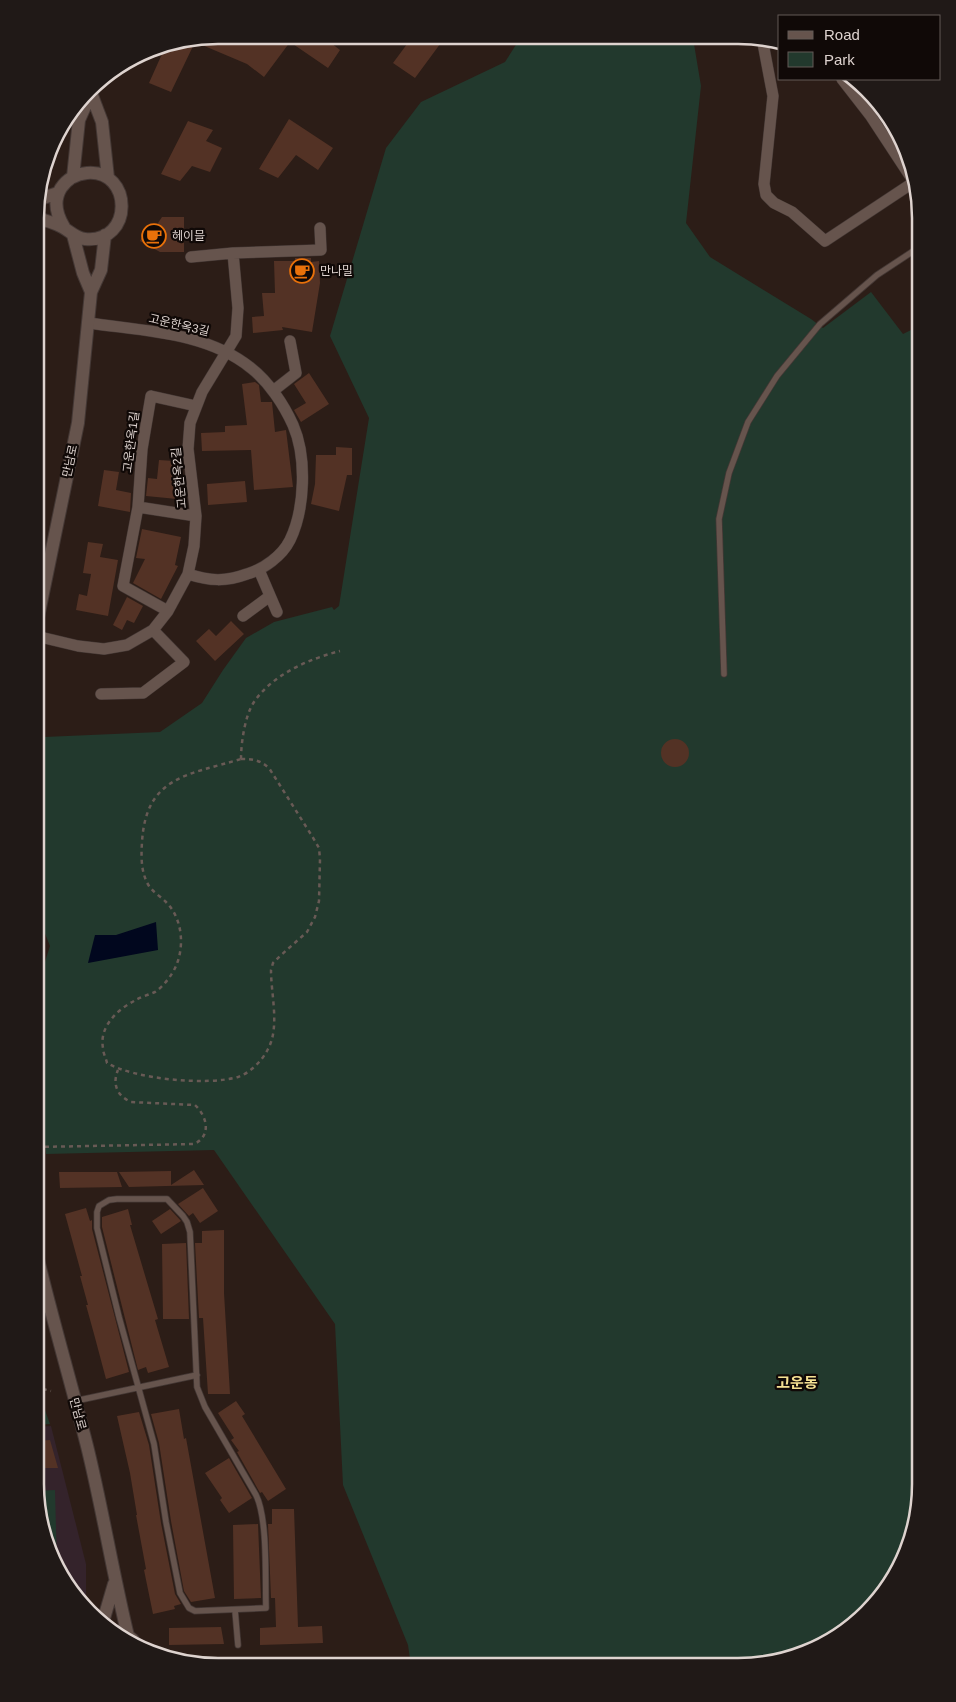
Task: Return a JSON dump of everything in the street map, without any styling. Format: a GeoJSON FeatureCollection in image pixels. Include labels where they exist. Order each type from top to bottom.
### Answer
{"type":"FeatureCollection","features":[{"type":"Feature","properties":{"kind":"street"},"geometry":{"type":"LineString","coordinates":[[763,45],[773,96],[764,184],[766,195],[774,203],[792,212],[825,241],[909,185]]}},
{"type":"Feature","properties":{"kind":"street"},"geometry":{"type":"LineString","coordinates":[[843,80],[870,115],[905,168]]}},
{"type":"Feature","properties":{"kind":"street"},"geometry":{"type":"LineString","coordinates":[[93,97],[102,122],[108,178]]}},
{"type":"Feature","properties":{"kind":"street"},"geometry":{"type":"LineString","coordinates":[[73,177],[79,120],[85,106]]}},
{"type":"Feature","properties":{"kind":"street"},"geometry":{"type":"LineString","coordinates":[[44,221],[68,231],[83,239],[94,239],[105,235],[114,228],[120,218],[123,207],[121,196],[116,186],[108,178],[100,174],[91,173],[73,177],[64,184],[58,193],[56,210],[58,219],[68,231],[92,292]]}},
{"type":"Feature","properties":{"kind":"street"},"geometry":{"type":"LineString","coordinates":[[45,197],[58,193]]}},
{"type":"Feature","properties":{"kind":"street"},"geometry":{"type":"LineString","coordinates":[[191,257],[233,253],[321,250],[320,228]]}},
{"type":"Feature","properties":{"kind":"street"},"geometry":{"type":"LineString","coordinates":[[92,292],[101,270],[105,235]]}},
{"type":"Feature","properties":{"kind":"street","name":"고운한옥2길"},"geometry":{"type":"LineString","coordinates":[[44,638],[78,646],[104,649],[127,645],[153,630],[168,611],[188,574],[194,546],[196,516],[188,449],[190,423],[202,392],[236,336],[238,308],[233,253]]}},
{"type":"Feature","properties":{"kind":"street","name":"만남로"},"geometry":{"type":"LineString","coordinates":[[44,588],[78,423],[92,292]]}},
{"type":"Feature","properties":{"kind":"street","name":"고운한옥3길"},"geometry":{"type":"LineString","coordinates":[[89,323],[170,335],[200,342],[227,353],[252,368],[273,391],[294,426],[302,456],[302,485],[298,518],[290,541],[274,559],[259,570],[230,580],[201,578],[188,574]]}},
{"type":"Feature","properties":{"kind":"street"},"geometry":{"type":"LineString","coordinates":[[273,391],[296,373],[290,342]]}},
{"type":"Feature","properties":{"kind":"street","name":"고운한옥1길"},"geometry":{"type":"LineString","coordinates":[[168,611],[123,586],[138,507],[142,449],[151,396],[196,406]]}},
{"type":"Feature","properties":{"kind":"street"},"geometry":{"type":"LineString","coordinates":[[138,507],[196,516]]}},
{"type":"Feature","properties":{"kind":"street"},"geometry":{"type":"LineString","coordinates":[[259,570],[277,612]]}},
{"type":"Feature","properties":{"kind":"street"},"geometry":{"type":"LineString","coordinates":[[243,616],[270,596]]}},
{"type":"Feature","properties":{"kind":"street"},"geometry":{"type":"LineString","coordinates":[[101,694],[143,693],[184,662],[153,630]]}},
{"type":"Feature","properties":{"kind":"street","name":"만남로"},"geometry":{"type":"LineString","coordinates":[[44,1287],[88,1452],[114,1582],[129,1633]]}},
{"type":"Feature","properties":{"kind":"street"},"geometry":{"type":"LineString","coordinates":[[105,1616],[114,1582]]}},
{"type":"Feature","properties":{"kind":"lane"},"geometry":{"type":"LineString","coordinates":[[724,674],[719,519],[729,473],[748,422],[777,376],[820,324],[877,275],[912,252]]}},
{"type":"Feature","properties":{"kind":"lane"},"geometry":{"type":"LineString","coordinates":[[167,1199],[187,1222],[191,1248],[198,1387],[205,1407],[256,1495],[262,1516],[266,1608],[195,1611],[189,1608],[180,1592],[166,1522],[154,1444],[138,1388],[97,1228],[97,1212],[99,1206],[109,1200],[167,1199]]}},
{"type":"Feature","properties":{"kind":"lane"},"geometry":{"type":"LineString","coordinates":[[44,1310],[49,1309]]}},
{"type":"Feature","properties":{"kind":"lane"},"geometry":{"type":"LineString","coordinates":[[75,1401],[197,1376]]}},
{"type":"Feature","properties":{"kind":"lane"},"geometry":{"type":"LineString","coordinates":[[235,1610],[238,1645]]}},
{"type":"Feature","properties":{"kind":"path"},"geometry":{"type":"LineString","coordinates":[[241,759],[241,747],[253,703],[271,684],[296,667],[318,656],[340,651]]}},
{"type":"Feature","properties":{"kind":"path"},"geometry":{"type":"LineString","coordinates":[[241,759],[252,759],[262,762],[269,768],[312,836],[319,848],[320,860],[319,901],[315,918],[307,932],[273,963],[271,970],[274,1019],[272,1040],[262,1059],[246,1073],[237,1077],[193,1081],[155,1077],[118,1069],[107,1063],[102,1047],[106,1026],[119,1010],[135,1000],[156,991],[176,966],[180,952],[178,919],[173,910],[150,888],[144,875],[141,860],[142,833],[147,811],[157,794],[166,785],[178,778],[241,759]]}},
{"type":"Feature","properties":{"kind":"path"},"geometry":{"type":"LineString","coordinates":[[44,1147],[194,1144],[201,1141],[205,1135],[205,1118],[195,1105],[132,1102],[125,1099],[115,1087],[118,1069]]}},
{"type":"Feature","properties":{"kind":"path"},"geometry":{"type":"LineString","coordinates":[[44,1389],[51,1391]]}},
{"type":"Feature","properties":{"kind":"shaded area"},"geometry":{"type":"Polygon","coordinates":[[[44,1426],[51,1426],[86,1564],[86,1597],[67,1571],[57,1551],[47,1518],[44,1496],[44,1426]]]}},
{"type":"Feature","properties":{"kind":"green space"},"geometry":{"type":"Polygon","coordinates":[[[517,44],[694,44],[701,86],[686,223],[710,257],[823,328],[871,292],[903,334],[912,330],[912,1496],[909,1518],[899,1551],[889,1571],[861,1607],[835,1629],[815,1640],[794,1649],[761,1657],[410,1658],[408,1645],[343,1485],[335,1324],[214,1150],[46,1154],[44,1134],[44,965],[50,946],[44,931],[44,737],[160,732],[202,703],[246,638],[274,622],[332,607],[334,610],[339,606],[369,418],[330,336],[386,148],[421,102],[505,62],[517,44]]]}},
{"type":"Feature","properties":{"kind":"green space"},"geometry":{"type":"Polygon","coordinates":[[[44,1408],[50,1424],[44,1424],[44,1408]]]}},
{"type":"Feature","properties":{"kind":"green space"},"geometry":{"type":"Polygon","coordinates":[[[55,1490],[57,1550],[47,1518],[44,1491],[55,1490]]]}},
{"type":"Feature","properties":{"kind":"water"},"geometry":{"type":"Polygon","coordinates":[[[156,922],[158,950],[88,963],[95,935],[116,935],[156,922]]]}},
{"type":"Feature","properties":{"kind":"building"},"geometry":{"type":"Polygon","coordinates":[[[289,44],[264,77],[247,64],[201,45],[289,44]]]}},
{"type":"Feature","properties":{"kind":"building"},"geometry":{"type":"Polygon","coordinates":[[[293,44],[332,44],[340,50],[328,68],[293,44]]]}},
{"type":"Feature","properties":{"kind":"building"},"geometry":{"type":"Polygon","coordinates":[[[407,44],[440,44],[415,78],[393,63],[407,44]]]}},
{"type":"Feature","properties":{"kind":"building"},"geometry":{"type":"Polygon","coordinates":[[[193,46],[171,92],[149,83],[162,53],[193,46]]]}},
{"type":"Feature","properties":{"kind":"building"},"geometry":{"type":"Polygon","coordinates":[[[289,119],[333,148],[318,170],[296,155],[278,178],[259,169],[289,119]]]}},
{"type":"Feature","properties":{"kind":"building"},"geometry":{"type":"Polygon","coordinates":[[[188,121],[213,130],[206,141],[222,148],[210,172],[192,166],[180,181],[161,174],[188,121]]]}},
{"type":"Feature","properties":{"kind":"building"},"geometry":{"type":"Polygon","coordinates":[[[162,217],[184,217],[184,252],[160,252],[140,241],[150,223],[156,226],[162,217]]]}},
{"type":"Feature","properties":{"kind":"building"},"geometry":{"type":"Polygon","coordinates":[[[295,258],[311,258],[311,262],[319,261],[320,283],[312,332],[282,327],[283,330],[253,333],[252,317],[264,316],[262,293],[275,293],[274,261],[295,261],[295,258]]]}},
{"type":"Feature","properties":{"kind":"building"},"geometry":{"type":"Polygon","coordinates":[[[309,373],[329,404],[301,422],[294,410],[306,403],[294,384],[309,373]]]}},
{"type":"Feature","properties":{"kind":"building"},"geometry":{"type":"Polygon","coordinates":[[[255,382],[259,385],[261,402],[272,402],[275,432],[286,430],[293,487],[254,490],[251,450],[202,451],[201,433],[225,432],[225,426],[247,425],[242,384],[255,382]]]}},
{"type":"Feature","properties":{"kind":"building"},"geometry":{"type":"Polygon","coordinates":[[[336,447],[352,448],[352,475],[347,475],[339,511],[311,504],[315,484],[316,455],[336,455],[336,447]]]}},
{"type":"Feature","properties":{"kind":"building"},"geometry":{"type":"Polygon","coordinates":[[[159,460],[174,461],[172,480],[179,481],[177,499],[146,496],[148,478],[157,479],[159,460]]]}},
{"type":"Feature","properties":{"kind":"building"},"geometry":{"type":"Polygon","coordinates":[[[104,470],[119,472],[116,490],[131,493],[130,512],[98,506],[104,470]]]}},
{"type":"Feature","properties":{"kind":"building"},"geometry":{"type":"Polygon","coordinates":[[[245,481],[247,502],[208,505],[207,484],[245,481]]]}},
{"type":"Feature","properties":{"kind":"building"},"geometry":{"type":"Polygon","coordinates":[[[142,529],[181,537],[175,565],[178,566],[161,599],[133,583],[145,559],[136,558],[142,529]]]}},
{"type":"Feature","properties":{"kind":"building"},"geometry":{"type":"Polygon","coordinates":[[[88,542],[103,544],[100,557],[118,560],[108,616],[76,610],[79,594],[87,596],[91,574],[83,573],[88,542]]]}},
{"type":"Feature","properties":{"kind":"building"},"geometry":{"type":"Polygon","coordinates":[[[127,597],[143,606],[134,623],[127,620],[122,630],[113,625],[127,597]]]}},
{"type":"Feature","properties":{"kind":"building"},"geometry":{"type":"Polygon","coordinates":[[[231,621],[244,634],[215,661],[196,641],[209,629],[216,636],[231,621]]]}},
{"type":"Feature","properties":{"kind":"building"},"geometry":{"type":"Polygon","coordinates":[[[675,739],[685,743],[689,753],[685,763],[675,767],[665,763],[661,753],[665,743],[675,739]]]}},
{"type":"Feature","properties":{"kind":"building"},"geometry":{"type":"Polygon","coordinates":[[[194,1170],[204,1185],[129,1187],[119,1172],[171,1171],[171,1185],[194,1170]]]}},
{"type":"Feature","properties":{"kind":"building"},"geometry":{"type":"Polygon","coordinates":[[[59,1172],[117,1172],[122,1187],[60,1188],[59,1172]]]}},
{"type":"Feature","properties":{"kind":"building"},"geometry":{"type":"Polygon","coordinates":[[[203,1188],[218,1211],[200,1223],[193,1213],[189,1216],[178,1204],[203,1188]]]}},
{"type":"Feature","properties":{"kind":"building"},"geometry":{"type":"Polygon","coordinates":[[[86,1208],[90,1221],[92,1220],[92,1229],[129,1372],[106,1379],[86,1305],[88,1305],[80,1276],[82,1276],[65,1214],[86,1208]]]}},
{"type":"Feature","properties":{"kind":"building"},"geometry":{"type":"Polygon","coordinates":[[[128,1209],[132,1225],[130,1225],[158,1319],[155,1320],[169,1367],[148,1373],[146,1367],[138,1370],[102,1227],[102,1217],[128,1209]]]}},
{"type":"Feature","properties":{"kind":"building"},"geometry":{"type":"Polygon","coordinates":[[[170,1209],[181,1221],[161,1234],[152,1221],[170,1209]]]}},
{"type":"Feature","properties":{"kind":"building"},"geometry":{"type":"Polygon","coordinates":[[[224,1230],[224,1293],[230,1394],[208,1394],[203,1318],[199,1318],[195,1243],[202,1243],[202,1231],[224,1230]]]}},
{"type":"Feature","properties":{"kind":"building"},"geometry":{"type":"Polygon","coordinates":[[[186,1243],[189,1319],[163,1319],[162,1244],[186,1243]]]}},
{"type":"Feature","properties":{"kind":"building"},"geometry":{"type":"Polygon","coordinates":[[[236,1401],[245,1414],[242,1416],[286,1489],[268,1501],[262,1492],[260,1493],[237,1452],[239,1451],[231,1440],[234,1438],[218,1413],[236,1401]]]}},
{"type":"Feature","properties":{"kind":"building"},"geometry":{"type":"Polygon","coordinates":[[[179,1409],[215,1598],[191,1602],[184,1591],[159,1443],[151,1414],[179,1409]]]}},
{"type":"Feature","properties":{"kind":"building"},"geometry":{"type":"Polygon","coordinates":[[[139,1412],[149,1445],[161,1523],[175,1594],[181,1604],[174,1606],[175,1609],[153,1614],[144,1570],[146,1569],[130,1473],[117,1416],[139,1412]]]}},
{"type":"Feature","properties":{"kind":"building"},"geometry":{"type":"Polygon","coordinates":[[[44,1440],[50,1440],[58,1468],[44,1468],[44,1440]]]}},
{"type":"Feature","properties":{"kind":"building"},"geometry":{"type":"Polygon","coordinates":[[[229,1458],[252,1498],[229,1513],[220,1500],[222,1498],[205,1473],[229,1458]]]}},
{"type":"Feature","properties":{"kind":"building"},"geometry":{"type":"Polygon","coordinates":[[[272,1509],[294,1509],[298,1627],[322,1626],[323,1643],[260,1645],[260,1628],[276,1627],[275,1598],[271,1598],[268,1524],[272,1524],[272,1509]]]}},
{"type":"Feature","properties":{"kind":"building"},"geometry":{"type":"Polygon","coordinates":[[[258,1524],[261,1598],[234,1599],[233,1525],[258,1524]]]}},
{"type":"Feature","properties":{"kind":"building"},"geometry":{"type":"Polygon","coordinates":[[[221,1627],[224,1644],[169,1645],[169,1628],[221,1627]]]}},
{"type":"Feature","properties":{"kind":"place","name":"헤이믈"},"geometry":{"type":"Point","coordinates":[154,236]}},
{"type":"Feature","properties":{"kind":"place","name":"만나밀"},"geometry":{"type":"Point","coordinates":[302,271]}},
{"type":"Feature","properties":{"kind":"district","name":"고운동"},"geometry":{"type":"Point","coordinates":[797,1383]}}]}
